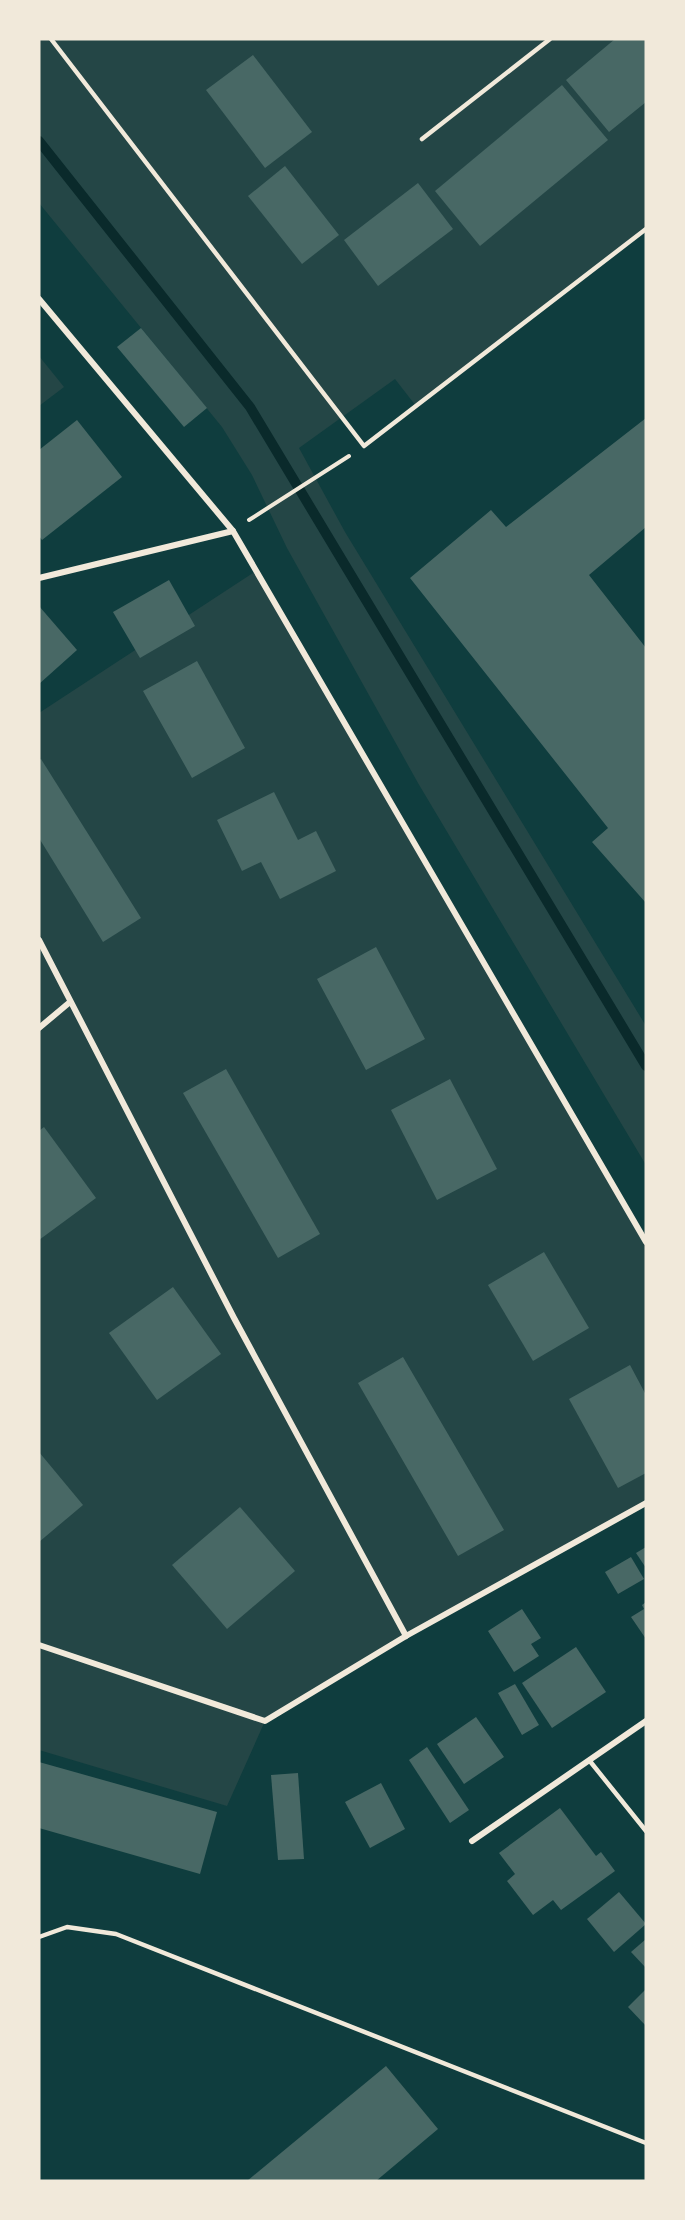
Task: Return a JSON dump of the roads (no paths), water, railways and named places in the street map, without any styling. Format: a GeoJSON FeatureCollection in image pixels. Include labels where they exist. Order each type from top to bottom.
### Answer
{"type":"FeatureCollection","features":[{"type":"Feature","properties":{"kind":"street"},"geometry":{"type":"LineString","coordinates":[[39,298],[233,531],[646,1242]]}},
{"type":"Feature","properties":{"kind":"street"},"geometry":{"type":"LineString","coordinates":[[39,578],[233,531]]}},
{"type":"Feature","properties":{"kind":"street"},"geometry":{"type":"LineString","coordinates":[[39,940],[234,1318],[406,1636]]}},
{"type":"Feature","properties":{"kind":"street"},"geometry":{"type":"LineString","coordinates":[[39,1028],[70,1002]]}},
{"type":"Feature","properties":{"kind":"street"},"geometry":{"type":"LineString","coordinates":[[39,1645],[265,1721],[406,1636],[646,1503]]}},
{"type":"Feature","properties":{"kind":"street"},"geometry":{"type":"LineString","coordinates":[[472,1841],[646,1721]]}},
{"type":"Feature","properties":{"kind":"lane"},"geometry":{"type":"LineString","coordinates":[[51,39],[364,446],[646,229]]}},
{"type":"Feature","properties":{"kind":"lane"},"geometry":{"type":"LineString","coordinates":[[422,138],[550,39]]}},
{"type":"Feature","properties":{"kind":"lane"},"geometry":{"type":"LineString","coordinates":[[589,1760],[646,1831]]}},
{"type":"Feature","properties":{"kind":"lane"},"geometry":{"type":"LineString","coordinates":[[39,1937],[67,1927],[116,1934],[646,2143]]}},
{"type":"Feature","properties":{"kind":"waterway"},"geometry":{"type":"LineString","coordinates":[[39,141],[250,407],[646,1066]]}}]}
